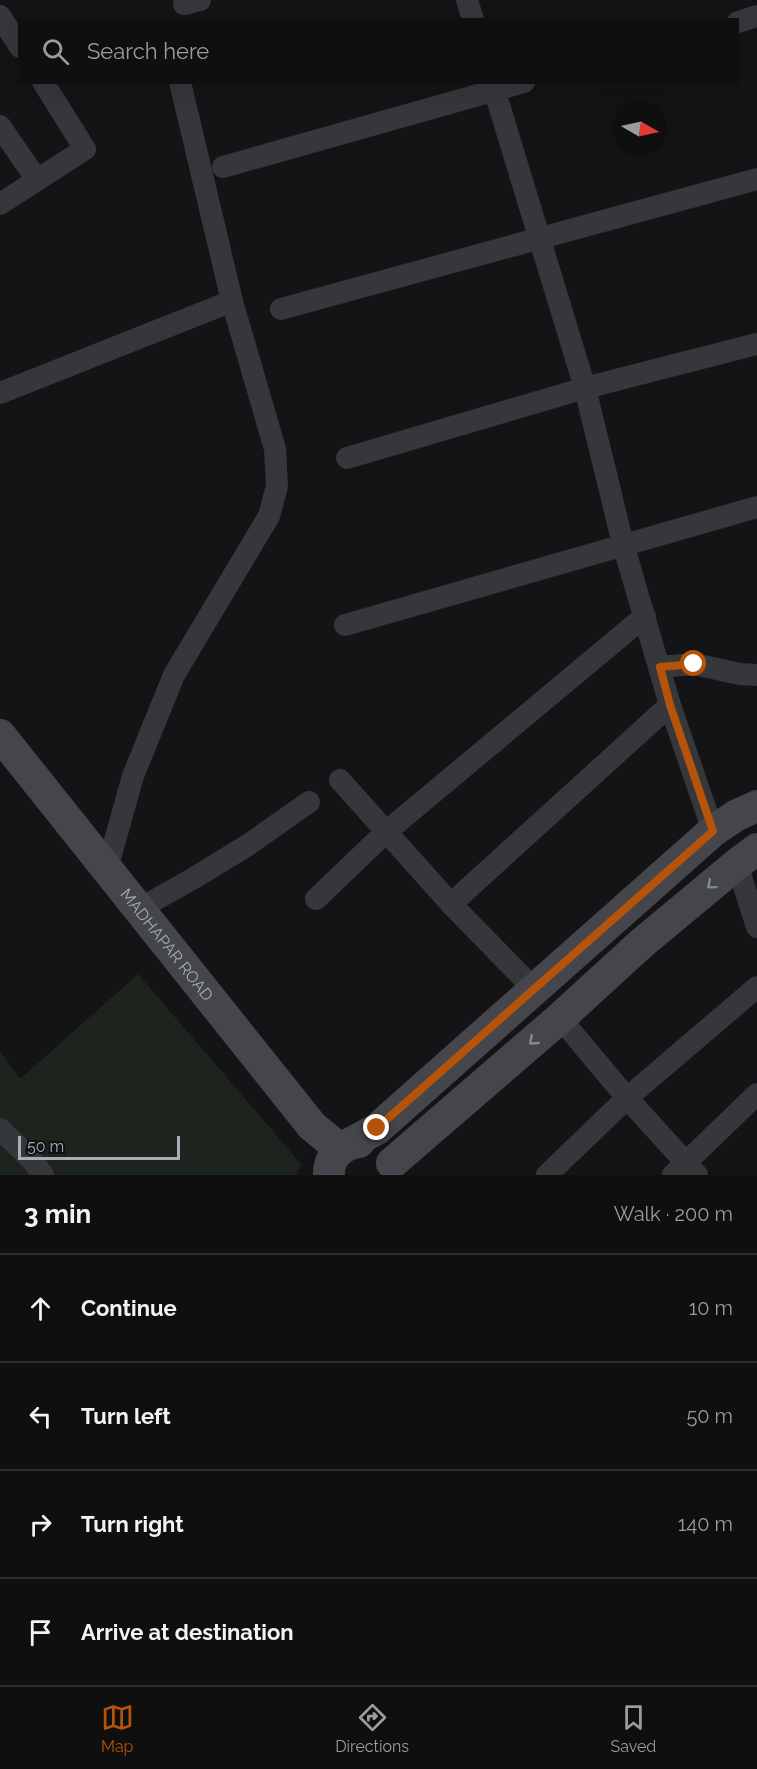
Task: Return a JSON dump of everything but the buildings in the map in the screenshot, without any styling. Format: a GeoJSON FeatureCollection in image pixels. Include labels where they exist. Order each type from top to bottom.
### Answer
{"type":"FeatureCollection","features":[{"type":"Feature","properties":{"kind":"main road","name":"MADHAPAR ROAD"},"geometry":{"type":"LineString","coordinates":[[0,735],[338,1156]]}},
{"type":"Feature","properties":{"kind":"main road"},"geometry":{"type":"LineString","coordinates":[[338,1156],[377,1128],[713,831],[737,815],[757,806]]}},
{"type":"Feature","properties":{"kind":"main road"},"geometry":{"type":"LineString","coordinates":[[338,1156],[363,1141],[375,1144],[386,1152],[392,1169],[642,943],[747,856]]}},
{"type":"Feature","properties":{"kind":"street"},"geometry":{"type":"LineString","coordinates":[[467,0],[472,18]]}},
{"type":"Feature","properties":{"kind":"street"},"geometry":{"type":"LineString","coordinates":[[0,16],[18,43]]}},
{"type":"Feature","properties":{"kind":"street"},"geometry":{"type":"LineString","coordinates":[[739,21],[757,16]]}},
{"type":"Feature","properties":{"kind":"street"},"geometry":{"type":"LineString","coordinates":[[0,204],[85,148],[44,84]]}},
{"type":"Feature","properties":{"kind":"street"},"geometry":{"type":"LineString","coordinates":[[107,869],[133,776],[174,675],[269,516],[277,486],[275,449],[232,301],[180,84]]}},
{"type":"Feature","properties":{"kind":"street"},"geometry":{"type":"LineString","coordinates":[[223,167],[493,87],[512,84]]}},
{"type":"Feature","properties":{"kind":"street"},"geometry":{"type":"LineString","coordinates":[[493,87],[585,388],[623,544],[670,705],[713,831]]}},
{"type":"Feature","properties":{"kind":"street"},"geometry":{"type":"LineString","coordinates":[[0,126],[37,180]]}},
{"type":"Feature","properties":{"kind":"street"},"geometry":{"type":"LineString","coordinates":[[281,309],[757,179]]}},
{"type":"Feature","properties":{"kind":"street"},"geometry":{"type":"LineString","coordinates":[[0,393],[232,301]]}},
{"type":"Feature","properties":{"kind":"street"},"geometry":{"type":"LineString","coordinates":[[347,458],[585,388],[757,344]]}},
{"type":"Feature","properties":{"kind":"street"},"geometry":{"type":"LineString","coordinates":[[345,625],[757,507]]}},
{"type":"Feature","properties":{"kind":"street"},"geometry":{"type":"LineString","coordinates":[[316,899],[386,832],[645,616]]}},
{"type":"Feature","properties":{"kind":"street"},"geometry":{"type":"LineString","coordinates":[[660,667],[694,664],[740,674],[757,675]]}},
{"type":"Feature","properties":{"kind":"street"},"geometry":{"type":"LineString","coordinates":[[451,904],[670,705]]}},
{"type":"Feature","properties":{"kind":"street"},"geometry":{"type":"LineString","coordinates":[[340,780],[451,904],[534,989]]}},
{"type":"Feature","properties":{"kind":"street"},"geometry":{"type":"LineString","coordinates":[[139,909],[248,845],[309,802]]}},
{"type":"Feature","properties":{"kind":"street"},"geometry":{"type":"LineString","coordinates":[[747,856],[757,927]]}},
{"type":"Feature","properties":{"kind":"street"},"geometry":{"type":"LineString","coordinates":[[547,1175],[627,1098],[757,987]]}},
{"type":"Feature","properties":{"kind":"street"},"geometry":{"type":"LineString","coordinates":[[560,1018],[685,1171],[757,1094]]}},
{"type":"Feature","properties":{"kind":"street"},"geometry":{"type":"LineString","coordinates":[[0,1130],[31,1159],[43,1175]]}},
{"type":"Feature","properties":{"kind":"shaded area"},"geometry":{"type":"Polygon","coordinates":[[[138,974],[301,1164],[297,1175],[0,1175],[0,1051],[20,1079],[138,974]]]}},
{"type":"Feature","properties":{"kind":"route"},"geometry":{"type":"LineString","coordinates":[[377,1128],[713,831],[670,705],[660,667],[694,664]]}}]}
